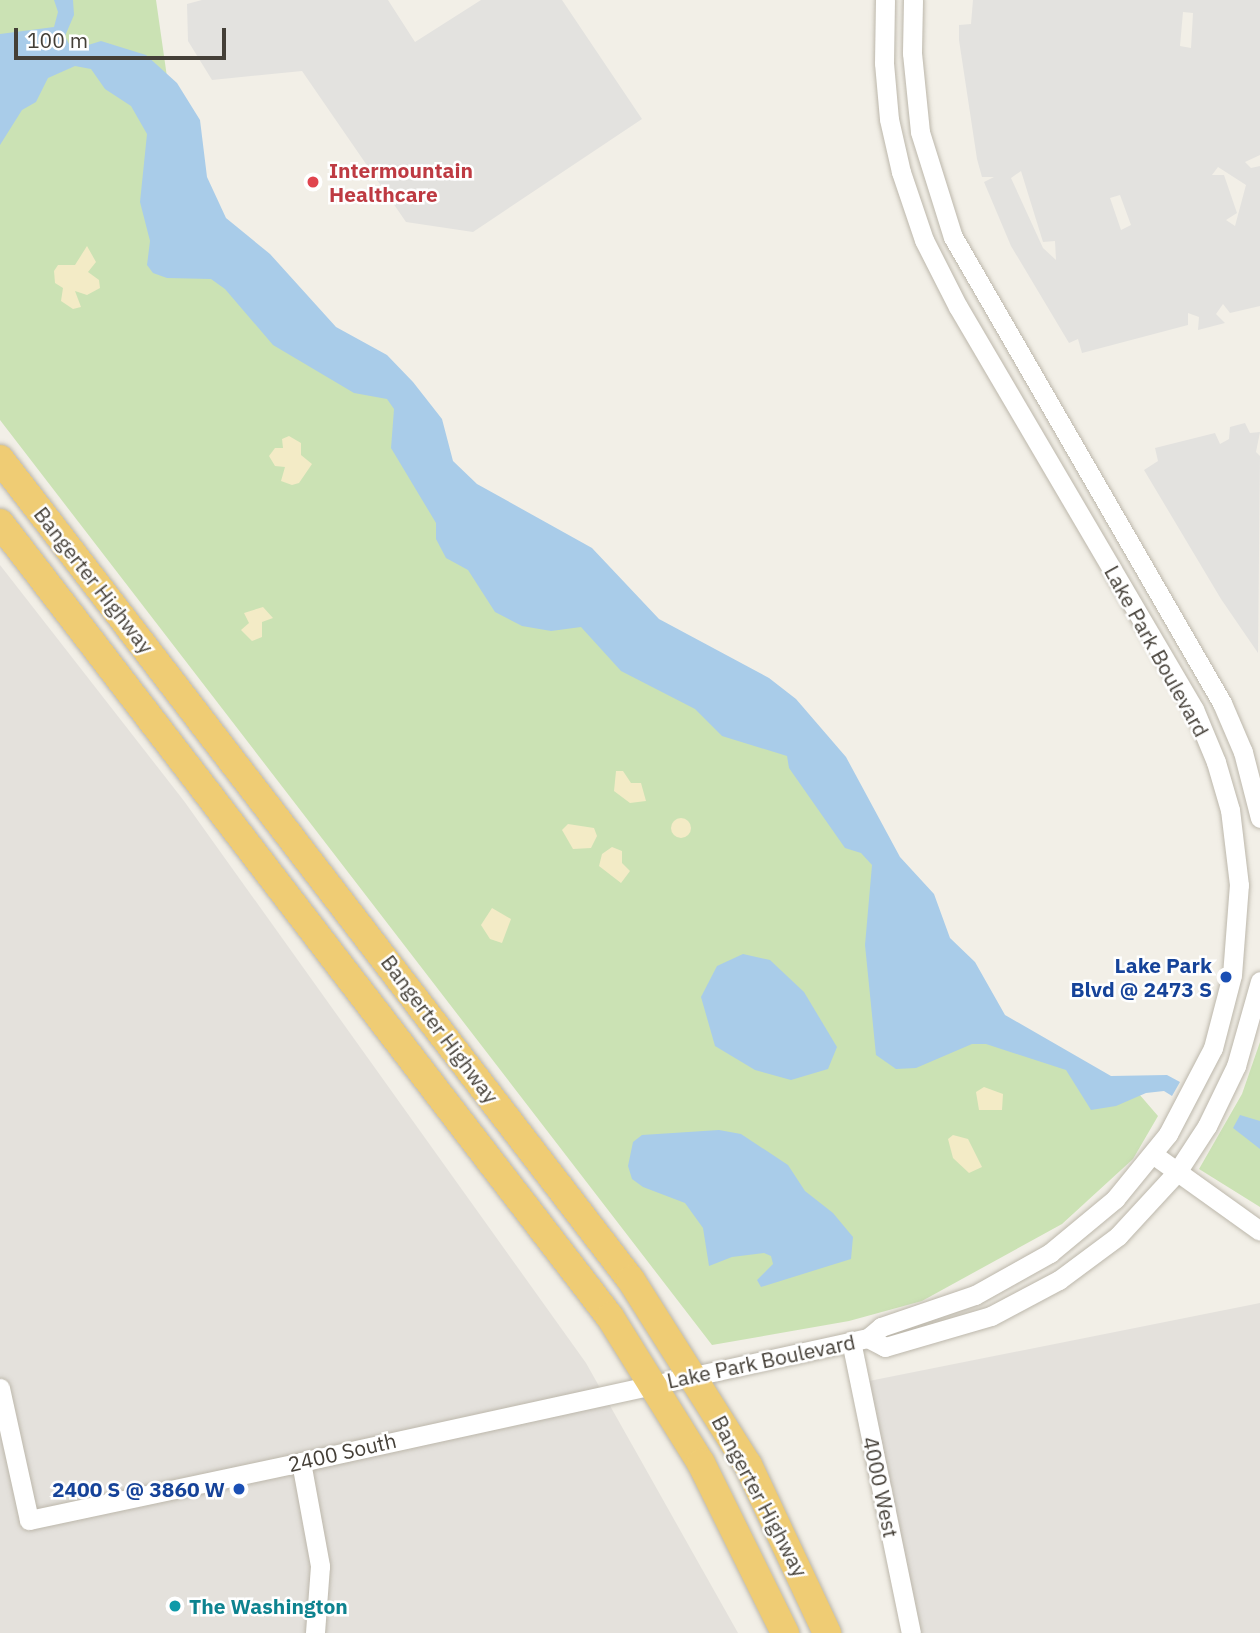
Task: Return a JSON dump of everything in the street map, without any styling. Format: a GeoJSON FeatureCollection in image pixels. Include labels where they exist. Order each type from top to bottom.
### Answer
{"type":"FeatureCollection","features":[{"type":"Feature","properties":{"kind":"highway","name":"Bangerter Highway"},"geometry":{"type":"LineString","coordinates":[[0,459],[631,1280],[693,1375],[761,1491],[827,1633]]}},
{"type":"Feature","properties":{"kind":"highway","name":"Bangerter Highway"},"geometry":{"type":"LineString","coordinates":[[0,523],[567,1259],[654,1383],[720,1497],[785,1633]]}},
{"type":"Feature","properties":{"kind":"street","name":"Lake Park Boulevard"},"geometry":{"type":"LineString","coordinates":[[654,1383],[860,1340],[881,1327],[975,1295],[1050,1253],[1096,1218],[1154,1155],[1204,1069],[1227,1003],[1239,917],[1230,810],[1216,762],[1194,709],[951,297],[923,240],[901,172],[889,119],[884,63],[885,0]]}},
{"type":"Feature","properties":{"kind":"street","name":"Lake Park Boulevard"},"geometry":{"type":"LineString","coordinates":[[914,0],[912,64],[920,132],[953,237],[1222,703],[1243,752],[1260,818]]}},
{"type":"Feature","properties":{"kind":"street","name":"Lake Park Boulevard"},"geometry":{"type":"LineString","coordinates":[[860,1340],[886,1347],[923,1339],[991,1316],[1038,1293],[1118,1236],[1177,1172],[1226,1090],[1246,1038],[1260,982]]}},
{"type":"Feature","properties":{"kind":"street"},"geometry":{"type":"LineString","coordinates":[[1154,1155],[1260,1231]]}},
{"type":"Feature","properties":{"kind":"street","name":"4000 West"},"geometry":{"type":"LineString","coordinates":[[860,1340],[911,1633]]}},
{"type":"Feature","properties":{"kind":"street","name":"2400 South"},"geometry":{"type":"LineString","coordinates":[[0,1388],[29,1520],[654,1383]]}},
{"type":"Feature","properties":{"kind":"street"},"geometry":{"type":"LineString","coordinates":[[301,1462],[320,1566],[315,1633]]}},
{"type":"Feature","properties":{"kind":"shaded area"},"geometry":{"type":"Polygon","coordinates":[[[202,0],[388,0],[415,42],[481,0],[562,0],[642,119],[473,232],[406,222],[302,71],[212,80],[188,41],[187,4],[202,0]]]}},
{"type":"Feature","properties":{"kind":"shaded area"},"geometry":{"type":"Polygon","coordinates":[[[973,0],[1260,0],[1260,155],[1245,162],[1251,168],[1260,166],[1260,306],[1230,313],[1223,304],[1216,314],[1225,323],[1198,330],[1199,317],[1188,313],[1188,325],[1082,353],[1078,339],[1069,343],[1011,246],[984,182],[994,177],[982,177],[959,40],[959,25],[971,24],[973,0]],[[1183,12],[1180,46],[1191,48],[1193,13],[1183,12]],[[1218,167],[1212,175],[1224,175],[1237,213],[1226,220],[1235,226],[1246,185],[1218,167]],[[1021,171],[1011,178],[1043,248],[1056,260],[1055,241],[1043,242],[1021,171]],[[1120,195],[1110,198],[1121,230],[1131,225],[1120,195]]]}},
{"type":"Feature","properties":{"kind":"shaded area"},"geometry":{"type":"Polygon","coordinates":[[[1245,423],[1250,433],[1260,432],[1256,452],[1260,456],[1258,653],[1221,599],[1144,470],[1158,461],[1155,448],[1215,433],[1220,444],[1229,439],[1230,427],[1245,423]]]}},
{"type":"Feature","properties":{"kind":"shaded area"},"geometry":{"type":"Polygon","coordinates":[[[0,565],[184,801],[586,1363],[738,1633],[0,1633],[0,565]]]}},
{"type":"Feature","properties":{"kind":"shaded area"},"geometry":{"type":"Polygon","coordinates":[[[1260,1303],[1260,1633],[917,1633],[869,1381],[1260,1303]]]}},
{"type":"Feature","properties":{"kind":"green space"},"geometry":{"type":"Polygon","coordinates":[[[0,0],[156,0],[183,189],[369,372],[469,494],[794,732],[1001,1033],[1139,1094],[1158,1116],[1133,1159],[1062,1224],[922,1301],[849,1321],[712,1345],[0,420],[0,0]]]}},
{"type":"Feature","properties":{"kind":"green space"},"geometry":{"type":"Polygon","coordinates":[[[1260,1042],[1260,1207],[1199,1169],[1242,1094],[1260,1042]]]}},
{"type":"Feature","properties":{"kind":"sand"},"geometry":{"type":"Polygon","coordinates":[[[87,246],[96,262],[88,272],[99,280],[100,288],[87,295],[75,291],[81,307],[73,309],[61,301],[63,288],[55,283],[54,271],[58,265],[75,265],[87,246]]]}},
{"type":"Feature","properties":{"kind":"sand"},"geometry":{"type":"Polygon","coordinates":[[[289,436],[301,443],[301,455],[312,464],[299,483],[292,485],[281,481],[285,467],[275,466],[269,456],[275,448],[283,448],[282,439],[289,436]]]}},
{"type":"Feature","properties":{"kind":"sand"},"geometry":{"type":"Polygon","coordinates":[[[263,607],[273,618],[262,622],[262,637],[252,641],[241,630],[249,623],[244,613],[263,607]]]}},
{"type":"Feature","properties":{"kind":"sand"},"geometry":{"type":"Polygon","coordinates":[[[616,771],[623,771],[631,783],[641,783],[646,801],[630,803],[614,791],[616,771]]]}},
{"type":"Feature","properties":{"kind":"sand"},"geometry":{"type":"Polygon","coordinates":[[[681,818],[688,821],[691,828],[688,835],[681,838],[674,835],[671,828],[674,821],[681,818]]]}},
{"type":"Feature","properties":{"kind":"sand"},"geometry":{"type":"Polygon","coordinates":[[[568,824],[594,828],[597,836],[591,848],[573,849],[562,830],[568,824]]]}},
{"type":"Feature","properties":{"kind":"sand"},"geometry":{"type":"Polygon","coordinates":[[[612,847],[622,851],[622,863],[630,871],[621,883],[599,866],[602,854],[612,847]]]}},
{"type":"Feature","properties":{"kind":"sand"},"geometry":{"type":"Polygon","coordinates":[[[492,908],[511,919],[502,943],[490,939],[481,925],[492,908]]]}},
{"type":"Feature","properties":{"kind":"sand"},"geometry":{"type":"Polygon","coordinates":[[[984,1087],[1003,1094],[1002,1110],[979,1110],[976,1092],[984,1087]]]}},
{"type":"Feature","properties":{"kind":"sand"},"geometry":{"type":"Polygon","coordinates":[[[953,1135],[968,1139],[982,1167],[969,1173],[953,1158],[948,1139],[953,1135]]]}},
{"type":"Feature","properties":{"kind":"water"},"geometry":{"type":"Polygon","coordinates":[[[54,0],[73,0],[74,15],[65,36],[72,50],[101,41],[146,55],[177,83],[200,120],[207,177],[226,218],[270,254],[336,327],[387,355],[413,382],[442,419],[453,461],[477,484],[592,548],[659,619],[769,678],[796,699],[846,757],[900,857],[934,894],[950,938],[975,962],[1005,1015],[1111,1076],[1167,1075],[1180,1082],[1172,1096],[1164,1091],[1146,1093],[1116,1106],[1091,1110],[1066,1070],[986,1044],[972,1044],[916,1068],[896,1069],[876,1055],[865,945],[872,865],[861,853],[845,848],[789,768],[787,756],[722,736],[695,709],[621,671],[581,627],[551,631],[522,626],[495,612],[468,570],[446,558],[436,539],[436,523],[391,448],[394,409],[387,399],[354,393],[273,345],[225,289],[211,279],[167,278],[153,273],[147,265],[150,241],[140,202],[147,134],[131,106],[105,89],[91,69],[75,66],[48,78],[36,102],[22,110],[0,145],[0,34],[54,27],[58,12],[54,0]]]}},
{"type":"Feature","properties":{"kind":"water"},"geometry":{"type":"Polygon","coordinates":[[[743,954],[770,960],[804,992],[837,1047],[828,1069],[791,1080],[755,1070],[715,1046],[701,997],[717,966],[743,954]]]}},
{"type":"Feature","properties":{"kind":"water"},"geometry":{"type":"Polygon","coordinates":[[[1240,1115],[1260,1121],[1260,1149],[1233,1128],[1240,1115]]]}},
{"type":"Feature","properties":{"kind":"water"},"geometry":{"type":"Polygon","coordinates":[[[719,1130],[741,1134],[788,1165],[805,1191],[833,1213],[853,1237],[851,1259],[761,1287],[757,1280],[773,1264],[771,1256],[764,1253],[732,1257],[709,1266],[703,1228],[685,1203],[643,1187],[632,1179],[628,1166],[633,1142],[642,1135],[719,1130]]]}},
{"type":"Feature","properties":{"kind":"place","name":"Intermountain Healthcare"},"geometry":{"type":"Point","coordinates":[313,182]}},
{"type":"Feature","properties":{"kind":"place","name":"Lake Park Blvd @ 2473 S"},"geometry":{"type":"Point","coordinates":[1226,977]}},
{"type":"Feature","properties":{"kind":"place","name":"2400 S @ 3860 W"},"geometry":{"type":"Point","coordinates":[239,1489]}},
{"type":"Feature","properties":{"kind":"place","name":"The Washington"},"geometry":{"type":"Point","coordinates":[175,1606]}}]}
